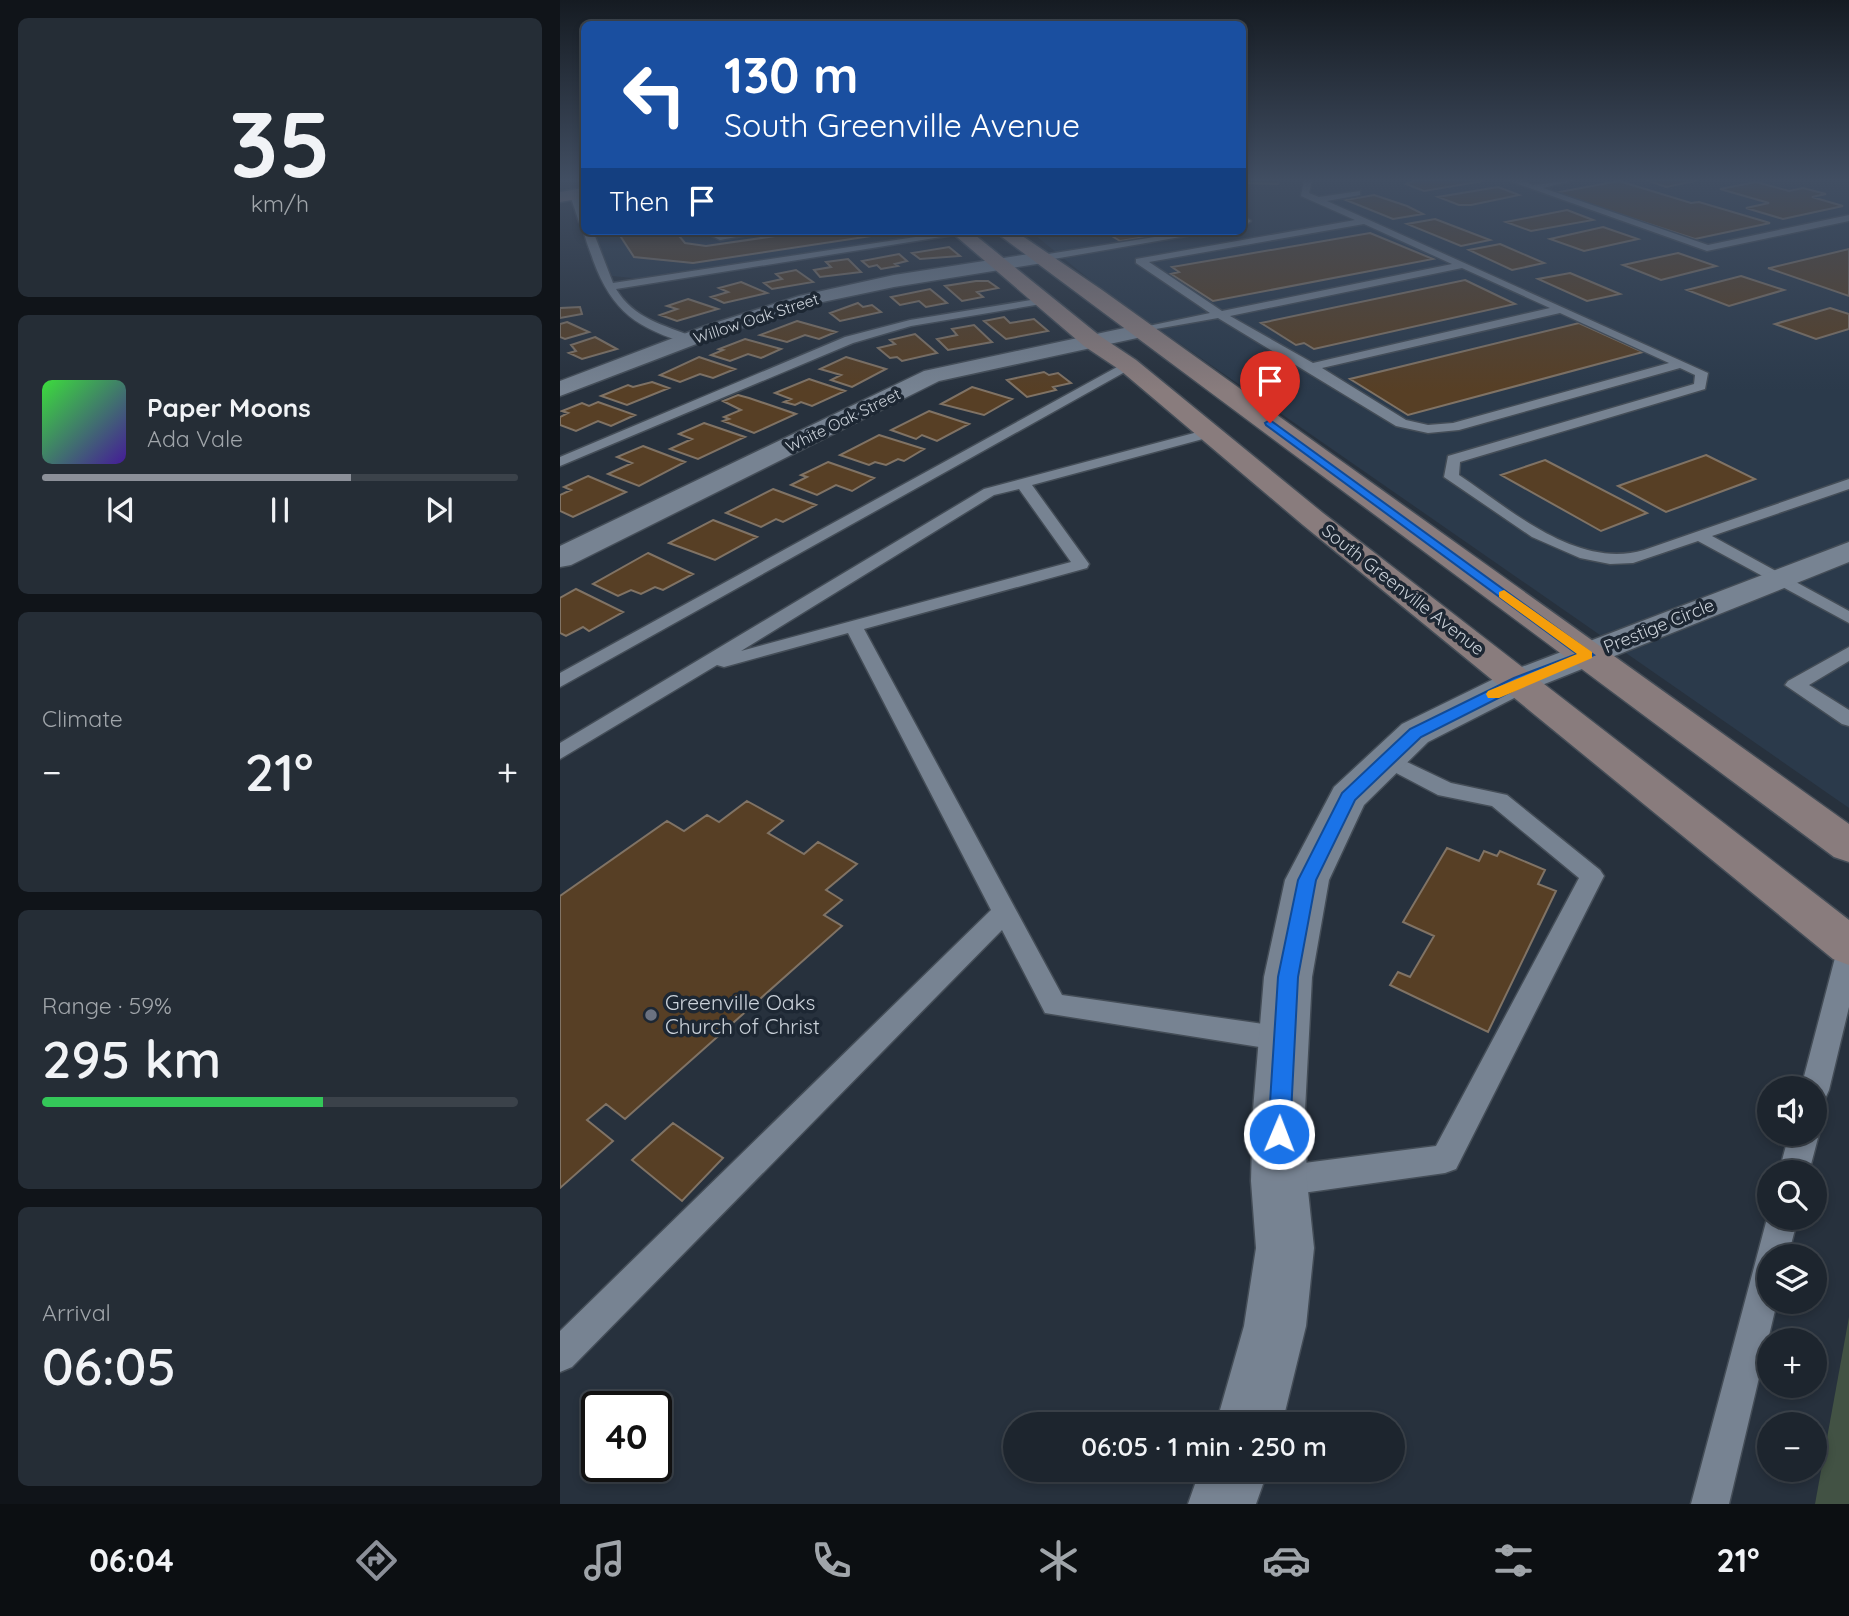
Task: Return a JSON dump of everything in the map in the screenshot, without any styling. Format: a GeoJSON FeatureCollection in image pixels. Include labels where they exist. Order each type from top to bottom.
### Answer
{"type":"FeatureCollection","features":[{"type":"Feature","properties":{"kind":"main road","name":"South Greenville Avenue"},"geometry":{"type":"LineString","coordinates":[[982,250],[1092,341],[1128,365],[1313,519],[1849,946]]}},
{"type":"Feature","properties":{"kind":"main road"},"geometry":{"type":"LineString","coordinates":[[1031,250],[1849,846]]}},
{"type":"Feature","properties":{"kind":"street","name":"Willow Oak Street"},"geometry":{"type":"LineString","coordinates":[[562,386],[805,300],[1042,258]]}},
{"type":"Feature","properties":{"kind":"street","name":"White Oak Street"},"geometry":{"type":"LineString","coordinates":[[560,558],[932,376],[1143,330]]}},
{"type":"Feature","properties":{"kind":"street","name":"Prestige Circle"},"geometry":{"type":"LineString","coordinates":[[1251,1412],[1275,1326],[1285,1248],[1279,1181],[1279,1110],[1288,977],[1307,880],[1348,797],[1415,733],[1519,681],[1849,551]]}},
{"type":"Feature","properties":{"kind":"street"},"geometry":{"type":"LineString","coordinates":[[1223,1504],[1230,1482]]}},
{"type":"Feature","properties":{"kind":"lane"},"geometry":{"type":"LineString","coordinates":[[596,250],[610,287],[624,307],[638,319],[690,340]]}},
{"type":"Feature","properties":{"kind":"lane"},"geometry":{"type":"LineString","coordinates":[[610,287],[844,250]]}},
{"type":"Feature","properties":{"kind":"lane"},"geometry":{"type":"LineString","coordinates":[[1042,258],[1091,250]]}},
{"type":"Feature","properties":{"kind":"lane"},"geometry":{"type":"LineString","coordinates":[[1201,250],[1140,261],[1221,314],[1401,423],[1428,429],[1454,427],[1681,364]]}},
{"type":"Feature","properties":{"kind":"lane"},"geometry":{"type":"LineString","coordinates":[[1430,250],[1702,373],[1700,386],[1452,459],[1451,477],[1549,541],[1593,558],[1633,559],[1849,484]]}},
{"type":"Feature","properties":{"kind":"lane"},"geometry":{"type":"LineString","coordinates":[[1143,330],[1463,265]]}},
{"type":"Feature","properties":{"kind":"lane"},"geometry":{"type":"LineString","coordinates":[[560,462],[849,340],[909,323],[1043,301]]}},
{"type":"Feature","properties":{"kind":"lane"},"geometry":{"type":"LineString","coordinates":[[1311,367],[1561,309]]}},
{"type":"Feature","properties":{"kind":"lane"},"geometry":{"type":"LineString","coordinates":[[560,681],[1128,365]]}},
{"type":"Feature","properties":{"kind":"lane"},"geometry":{"type":"LineString","coordinates":[[560,752],[989,492],[1209,433]]}},
{"type":"Feature","properties":{"kind":"lane"},"geometry":{"type":"LineString","coordinates":[[699,668],[1081,564],[1023,483]]}},
{"type":"Feature","properties":{"kind":"lane"},"geometry":{"type":"LineString","coordinates":[[1699,534],[1849,618]]}},
{"type":"Feature","properties":{"kind":"lane"},"geometry":{"type":"LineString","coordinates":[[853,626],[1054,1005],[1284,1039]]}},
{"type":"Feature","properties":{"kind":"lane"},"geometry":{"type":"LineString","coordinates":[[1849,653],[1795,685],[1849,719]]}},
{"type":"Feature","properties":{"kind":"lane"},"geometry":{"type":"LineString","coordinates":[[1279,1181],[1445,1158],[1592,876],[1499,800],[1446,790],[1388,760]]}},
{"type":"Feature","properties":{"kind":"lane"},"geometry":{"type":"LineString","coordinates":[[560,1355],[1004,912]]}},
{"type":"Feature","properties":{"kind":"lane"},"geometry":{"type":"LineString","coordinates":[[1818,1076],[1849,954]]}},
{"type":"Feature","properties":{"kind":"lane"},"geometry":{"type":"LineString","coordinates":[[1710,1504],[1758,1314]]}},
{"type":"Feature","properties":{"kind":"shaded area"},"geometry":{"type":"Polygon","coordinates":[[[601,250],[827,250],[643,279],[612,276],[601,250]]]}},
{"type":"Feature","properties":{"kind":"shaded area"},"geometry":{"type":"Polygon","coordinates":[[[1054,250],[1849,250],[1849,808],[1100,288],[1054,250]]]}},
{"type":"Feature","properties":{"kind":"green space"},"geometry":{"type":"Polygon","coordinates":[[[1849,1317],[1849,1504],[1815,1504],[1819,1482],[1827,1482],[1827,1438],[1849,1317]]]}},
{"type":"Feature","properties":{"kind":"building"},"geometry":{"type":"Polygon","coordinates":[[[630,250],[777,250],[693,263],[634,257],[630,250]]]}},
{"type":"Feature","properties":{"kind":"building"},"geometry":{"type":"Polygon","coordinates":[[[953,250],[960,256],[920,259],[912,253],[953,250]]]}},
{"type":"Feature","properties":{"kind":"building"},"geometry":{"type":"Polygon","coordinates":[[[1270,250],[1412,250],[1433,259],[1213,301],[1171,274],[1179,272],[1172,267],[1270,250]]]}},
{"type":"Feature","properties":{"kind":"building"},"geometry":{"type":"Polygon","coordinates":[[[1469,250],[1514,250],[1544,263],[1512,270],[1469,250]]]}},
{"type":"Feature","properties":{"kind":"building"},"geometry":{"type":"Polygon","coordinates":[[[1849,250],[1849,296],[1768,268],[1849,250]]]}},
{"type":"Feature","properties":{"kind":"building"},"geometry":{"type":"Polygon","coordinates":[[[1678,253],[1716,266],[1661,280],[1623,265],[1678,253]]]}},
{"type":"Feature","properties":{"kind":"building"},"geometry":{"type":"Polygon","coordinates":[[[899,254],[907,261],[895,264],[898,266],[881,269],[877,265],[869,267],[862,261],[899,254]]]}},
{"type":"Feature","properties":{"kind":"building"},"geometry":{"type":"Polygon","coordinates":[[[848,259],[861,272],[820,277],[814,270],[831,267],[826,262],[848,259]]]}},
{"type":"Feature","properties":{"kind":"building"},"geometry":{"type":"Polygon","coordinates":[[[796,270],[813,282],[772,289],[764,283],[782,279],[776,274],[796,270]]]}},
{"type":"Feature","properties":{"kind":"building"},"geometry":{"type":"Polygon","coordinates":[[[1570,273],[1620,294],[1587,301],[1538,279],[1570,273]]]}},
{"type":"Feature","properties":{"kind":"building"},"geometry":{"type":"Polygon","coordinates":[[[1741,276],[1784,290],[1729,306],[1687,290],[1741,276]]]}},
{"type":"Feature","properties":{"kind":"building"},"geometry":{"type":"Polygon","coordinates":[[[1465,280],[1515,304],[1314,349],[1304,343],[1296,345],[1261,323],[1465,280]]]}},
{"type":"Feature","properties":{"kind":"building"},"geometry":{"type":"Polygon","coordinates":[[[988,281],[998,288],[977,292],[983,297],[962,301],[945,286],[988,281]]]}},
{"type":"Feature","properties":{"kind":"building"},"geometry":{"type":"Polygon","coordinates":[[[741,282],[767,293],[724,303],[711,297],[728,292],[719,288],[741,282]]]}},
{"type":"Feature","properties":{"kind":"building"},"geometry":{"type":"Polygon","coordinates":[[[930,289],[947,303],[926,307],[919,301],[900,305],[891,297],[930,289]]]}},
{"type":"Feature","properties":{"kind":"building"},"geometry":{"type":"Polygon","coordinates":[[[688,299],[718,309],[677,321],[660,315],[677,309],[667,306],[688,299]]]}},
{"type":"Feature","properties":{"kind":"building"},"geometry":{"type":"Polygon","coordinates":[[[858,303],[863,307],[872,305],[881,312],[840,321],[830,313],[858,303]]]}},
{"type":"Feature","properties":{"kind":"building"},"geometry":{"type":"Polygon","coordinates":[[[580,307],[582,314],[560,318],[560,308],[580,307]]]}},
{"type":"Feature","properties":{"kind":"building"},"geometry":{"type":"Polygon","coordinates":[[[1830,308],[1849,314],[1849,329],[1816,339],[1775,324],[1830,308]]]}},
{"type":"Feature","properties":{"kind":"building"},"geometry":{"type":"Polygon","coordinates":[[[1004,317],[1010,323],[1034,319],[1048,331],[1006,339],[984,321],[1004,317]]]}},
{"type":"Feature","properties":{"kind":"building"},"geometry":{"type":"Polygon","coordinates":[[[797,321],[836,332],[819,339],[805,335],[787,342],[760,335],[797,321]]]}},
{"type":"Feature","properties":{"kind":"building"},"geometry":{"type":"Polygon","coordinates":[[[567,322],[589,332],[565,339],[560,337],[560,324],[567,322]]]}},
{"type":"Feature","properties":{"kind":"building"},"geometry":{"type":"Polygon","coordinates":[[[1579,323],[1643,352],[1408,415],[1350,379],[1579,323]]]}},
{"type":"Feature","properties":{"kind":"building"},"geometry":{"type":"Polygon","coordinates":[[[974,325],[992,342],[948,350],[937,339],[957,335],[952,329],[974,325]]]}},
{"type":"Feature","properties":{"kind":"building"},"geometry":{"type":"Polygon","coordinates":[[[915,334],[937,353],[902,361],[897,357],[890,358],[878,348],[895,344],[890,340],[915,334]]]}},
{"type":"Feature","properties":{"kind":"building"},"geometry":{"type":"Polygon","coordinates":[[[595,337],[617,349],[582,359],[569,353],[576,351],[571,345],[595,337]]]}},
{"type":"Feature","properties":{"kind":"building"},"geometry":{"type":"Polygon","coordinates":[[[745,339],[781,349],[761,358],[748,354],[730,361],[711,355],[723,350],[719,349],[745,339]]]}},
{"type":"Feature","properties":{"kind":"building"},"geometry":{"type":"Polygon","coordinates":[[[699,357],[735,369],[713,378],[700,374],[680,382],[660,375],[699,357]]]}},
{"type":"Feature","properties":{"kind":"building"},"geometry":{"type":"Polygon","coordinates":[[[846,357],[886,369],[852,387],[831,380],[841,375],[820,369],[846,357]]]}},
{"type":"Feature","properties":{"kind":"building"},"geometry":{"type":"Polygon","coordinates":[[[1044,372],[1049,375],[1058,373],[1071,383],[1053,387],[1056,390],[1027,397],[1007,380],[1044,372]]]}},
{"type":"Feature","properties":{"kind":"building"},"geometry":{"type":"Polygon","coordinates":[[[809,379],[845,391],[812,406],[801,402],[795,405],[784,402],[791,399],[775,393],[809,379]]]}},
{"type":"Feature","properties":{"kind":"building"},"geometry":{"type":"Polygon","coordinates":[[[652,382],[669,388],[627,405],[601,396],[628,385],[633,387],[652,382]]]}},
{"type":"Feature","properties":{"kind":"building"},"geometry":{"type":"Polygon","coordinates":[[[972,387],[1012,399],[984,415],[941,404],[972,387]]]}},
{"type":"Feature","properties":{"kind":"building"},"geometry":{"type":"Polygon","coordinates":[[[738,395],[796,414],[754,433],[723,421],[729,419],[724,417],[741,410],[723,401],[738,395]]]}},
{"type":"Feature","properties":{"kind":"building"},"geometry":{"type":"Polygon","coordinates":[[[598,402],[635,415],[611,426],[598,421],[576,431],[560,425],[560,417],[568,413],[562,411],[582,403],[589,406],[598,402]]]}},
{"type":"Feature","properties":{"kind":"building"},"geometry":{"type":"Polygon","coordinates":[[[929,411],[969,424],[937,441],[922,435],[916,439],[891,430],[929,411]]]}},
{"type":"Feature","properties":{"kind":"building"},"geometry":{"type":"Polygon","coordinates":[[[704,423],[745,437],[698,459],[670,449],[692,439],[679,434],[704,423]]]}},
{"type":"Feature","properties":{"kind":"building"},"geometry":{"type":"Polygon","coordinates":[[[879,435],[924,449],[904,461],[898,459],[886,465],[875,462],[869,465],[840,455],[879,435]]]}},
{"type":"Feature","properties":{"kind":"building"},"geometry":{"type":"Polygon","coordinates":[[[643,446],[685,462],[639,486],[608,474],[632,463],[617,457],[643,446]]]}},
{"type":"Feature","properties":{"kind":"building"},"geometry":{"type":"Polygon","coordinates":[[[1706,455],[1755,479],[1666,512],[1618,486],[1706,455]]]}},
{"type":"Feature","properties":{"kind":"building"},"geometry":{"type":"Polygon","coordinates":[[[1545,460],[1647,513],[1601,531],[1501,475],[1545,460]]]}},
{"type":"Feature","properties":{"kind":"building"},"geometry":{"type":"Polygon","coordinates":[[[828,462],[874,478],[852,491],[836,485],[817,495],[791,485],[807,477],[801,475],[828,462]]]}},
{"type":"Feature","properties":{"kind":"building"},"geometry":{"type":"Polygon","coordinates":[[[588,476],[626,492],[573,517],[560,511],[560,495],[571,490],[564,487],[588,476]]]}},
{"type":"Feature","properties":{"kind":"building"},"geometry":{"type":"Polygon","coordinates":[[[773,489],[816,505],[783,522],[776,519],[761,527],[726,513],[773,489]]]}},
{"type":"Feature","properties":{"kind":"building"},"geometry":{"type":"Polygon","coordinates":[[[713,520],[757,537],[715,560],[669,543],[713,520]]]}},
{"type":"Feature","properties":{"kind":"building"},"geometry":{"type":"Polygon","coordinates":[[[648,553],[693,574],[663,590],[655,587],[641,594],[631,590],[618,596],[593,584],[648,553]]]}},
{"type":"Feature","properties":{"kind":"building"},"geometry":{"type":"Polygon","coordinates":[[[576,589],[623,612],[589,631],[583,627],[566,636],[560,633],[560,598],[576,589]]]}},
{"type":"Feature","properties":{"kind":"building","name":"Greenville Oaks Church of Christ"},"geometry":{"type":"Polygon","coordinates":[[[747,801],[783,821],[768,833],[804,854],[818,842],[857,864],[826,890],[842,900],[824,915],[842,926],[625,1119],[606,1104],[587,1120],[613,1141],[560,1188],[560,896],[667,821],[684,831],[707,815],[719,822],[747,801]]]}},
{"type":"Feature","properties":{"kind":"building"},"geometry":{"type":"Polygon","coordinates":[[[1447,848],[1479,861],[1484,851],[1497,856],[1500,851],[1545,870],[1538,884],[1556,891],[1488,1032],[1390,985],[1398,972],[1410,977],[1434,936],[1403,922],[1447,848]]]}},
{"type":"Feature","properties":{"kind":"building"},"geometry":{"type":"Polygon","coordinates":[[[673,1123],[723,1158],[682,1201],[632,1160],[673,1123]]]}},
{"type":"Feature","properties":{"kind":"slow traffic"},"geometry":{"type":"LineString","coordinates":[[1494,694],[1519,681],[1587,655],[1504,594]]}},
{"type":"Feature","properties":{"kind":"place","name":"Greenville Oaks Church of Christ"},"geometry":{"type":"Point","coordinates":[651,1015]}},
{"type":"Feature","properties":{"kind":"route"},"geometry":{"type":"LineString","coordinates":[[1270,423],[1587,655],[1519,681],[1415,733],[1348,797],[1307,880],[1288,977],[1279,1134]]}}]}
